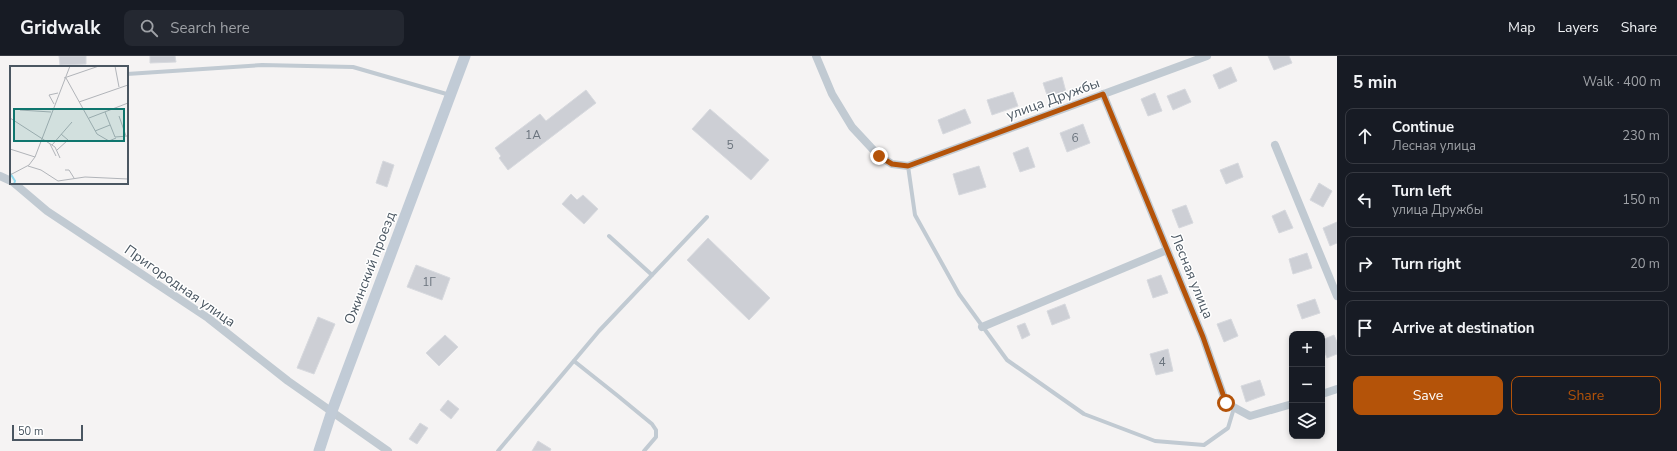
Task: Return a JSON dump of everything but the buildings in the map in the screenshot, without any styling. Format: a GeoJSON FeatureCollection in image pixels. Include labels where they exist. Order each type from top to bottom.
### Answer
{"type":"FeatureCollection","features":[{"type":"Feature","properties":{"kind":"main road","name":"Ожинский проезд"},"geometry":{"type":"LineString","coordinates":[[319,451],[332,411],[465,56]]}},
{"type":"Feature","properties":{"kind":"street"},"geometry":{"type":"LineString","coordinates":[[816,56],[832,94],[852,127],[879,156],[892,164],[908,166]]}},
{"type":"Feature","properties":{"kind":"street","name":"улица Дружбы"},"geometry":{"type":"LineString","coordinates":[[908,166],[1207,56]]}},
{"type":"Feature","properties":{"kind":"street","name":"Лесная улица"},"geometry":{"type":"LineString","coordinates":[[1103,94],[1203,337],[1226,403],[1234,408]]}},
{"type":"Feature","properties":{"kind":"street"},"geometry":{"type":"LineString","coordinates":[[1275,145],[1337,296]]}},
{"type":"Feature","properties":{"kind":"street"},"geometry":{"type":"LineString","coordinates":[[0,176],[10,181]]}},
{"type":"Feature","properties":{"kind":"street","name":"Пригородная улица"},"geometry":{"type":"LineString","coordinates":[[15,184],[47,212],[208,318],[288,381],[388,451]]}},
{"type":"Feature","properties":{"kind":"street"},"geometry":{"type":"LineString","coordinates":[[982,327],[1167,250]]}},
{"type":"Feature","properties":{"kind":"street"},"geometry":{"type":"LineString","coordinates":[[1325,393],[1337,388]]}},
{"type":"Feature","properties":{"kind":"street"},"geometry":{"type":"LineString","coordinates":[[1234,408],[1250,416],[1289,405]]}},
{"type":"Feature","properties":{"kind":"lane"},"geometry":{"type":"LineString","coordinates":[[128,74],[262,65],[353,67],[450,95]]}},
{"type":"Feature","properties":{"kind":"lane"},"geometry":{"type":"LineString","coordinates":[[908,166],[915,215],[959,294],[1007,360],[1084,414],[1155,441],[1204,445],[1228,428],[1234,408]]}},
{"type":"Feature","properties":{"kind":"lane"},"geometry":{"type":"LineString","coordinates":[[498,451],[599,331],[707,216]]}},
{"type":"Feature","properties":{"kind":"lane"},"geometry":{"type":"LineString","coordinates":[[609,236],[652,275]]}},
{"type":"Feature","properties":{"kind":"lane"},"geometry":{"type":"LineString","coordinates":[[574,361],[652,424],[656,430],[656,436],[644,451]]}},
{"type":"Feature","properties":{"kind":"route"},"geometry":{"type":"LineString","coordinates":[[879,156],[892,164],[908,166],[1103,94],[1203,337],[1226,403]]}}]}
